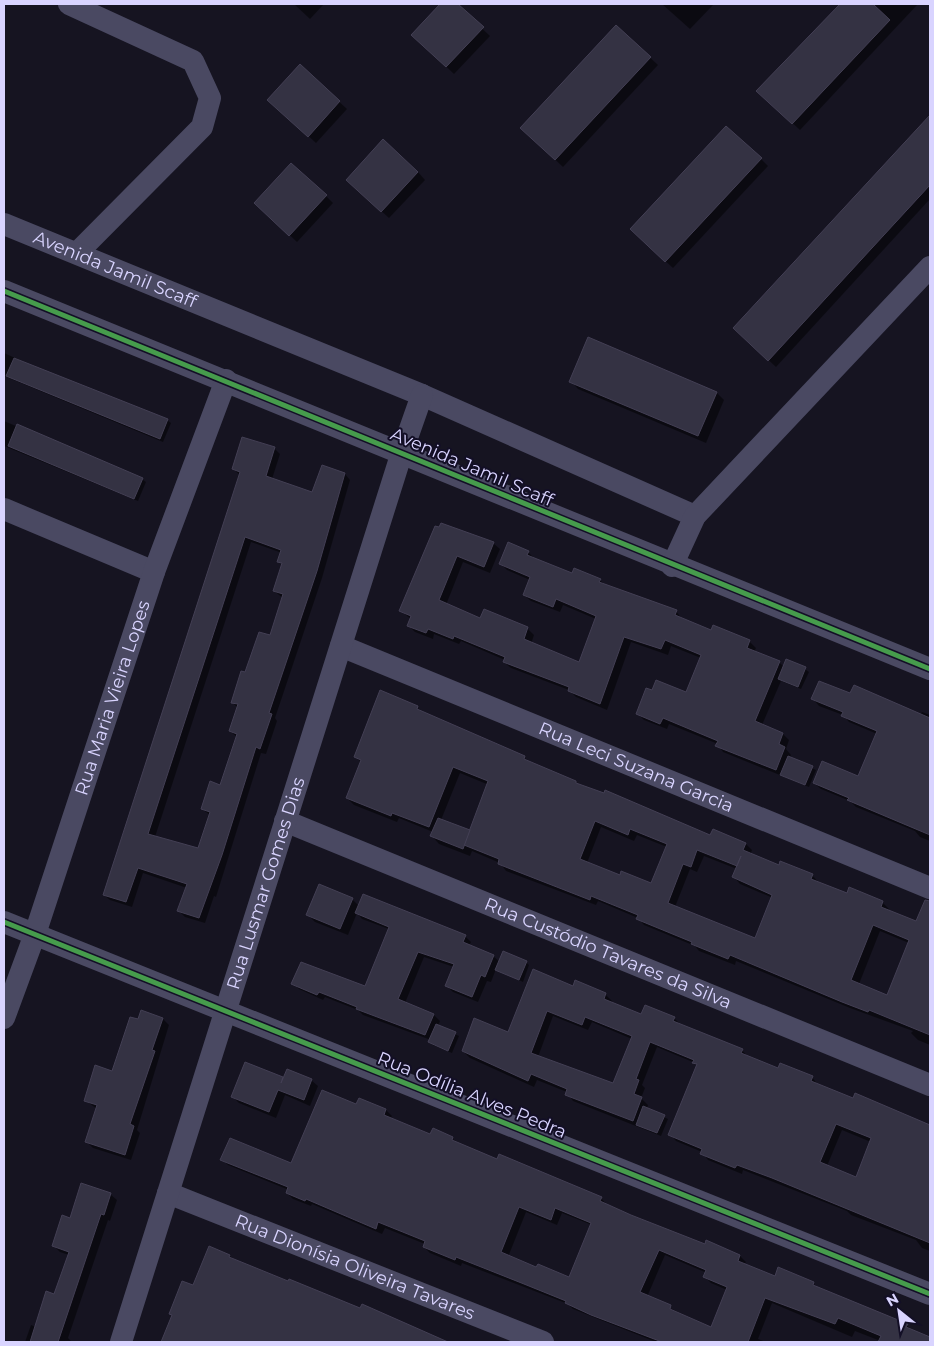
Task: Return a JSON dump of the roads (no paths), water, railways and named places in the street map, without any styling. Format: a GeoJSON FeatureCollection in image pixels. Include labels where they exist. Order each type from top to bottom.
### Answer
{"type":"FeatureCollection","features":[{"type":"Feature","properties":{"kind":"street"},"geometry":{"type":"LineString","coordinates":[[72,4],[193,61],[210,98],[202,127],[77,253]]}},
{"type":"Feature","properties":{"kind":"street","name":"Avenida Jamil Scaff"},"geometry":{"type":"LineString","coordinates":[[4,224],[422,395],[695,516]]}},
{"type":"Feature","properties":{"kind":"street"},"geometry":{"type":"LineString","coordinates":[[672,566],[695,516],[930,267]]}},
{"type":"Feature","properties":{"kind":"street","name":"Avenida Jamil Scaff"},"geometry":{"type":"LineString","coordinates":[[4,291],[402,452],[672,566],[930,669]]}},
{"type":"Feature","properties":{"kind":"street","name":"Rua Maria Vieira Lopes"},"geometry":{"type":"LineString","coordinates":[[4,1018],[35,934],[154,572],[226,380]]}},
{"type":"Feature","properties":{"kind":"street","name":"Rua Lusmar Gomes Dias"},"geometry":{"type":"LineString","coordinates":[[121,1342],[402,452],[422,395]]}},
{"type":"Feature","properties":{"kind":"street"},"geometry":{"type":"LineString","coordinates":[[4,509],[154,572]]}},
{"type":"Feature","properties":{"kind":"street","name":"Rua Leci Suzana Garcia"},"geometry":{"type":"LineString","coordinates":[[341,646],[930,888]]}},
{"type":"Feature","properties":{"kind":"street","name":"Rua Custódio Tavares da Silva"},"geometry":{"type":"LineString","coordinates":[[285,821],[930,1085]]}},
{"type":"Feature","properties":{"kind":"street","name":"Rua Odília Alves Pedra"},"geometry":{"type":"LineString","coordinates":[[4,922],[930,1294]]}},
{"type":"Feature","properties":{"kind":"street","name":"Rua Dionísia Oliveira Tavares"},"geometry":{"type":"LineString","coordinates":[[168,1193],[543,1342]]}}]}
